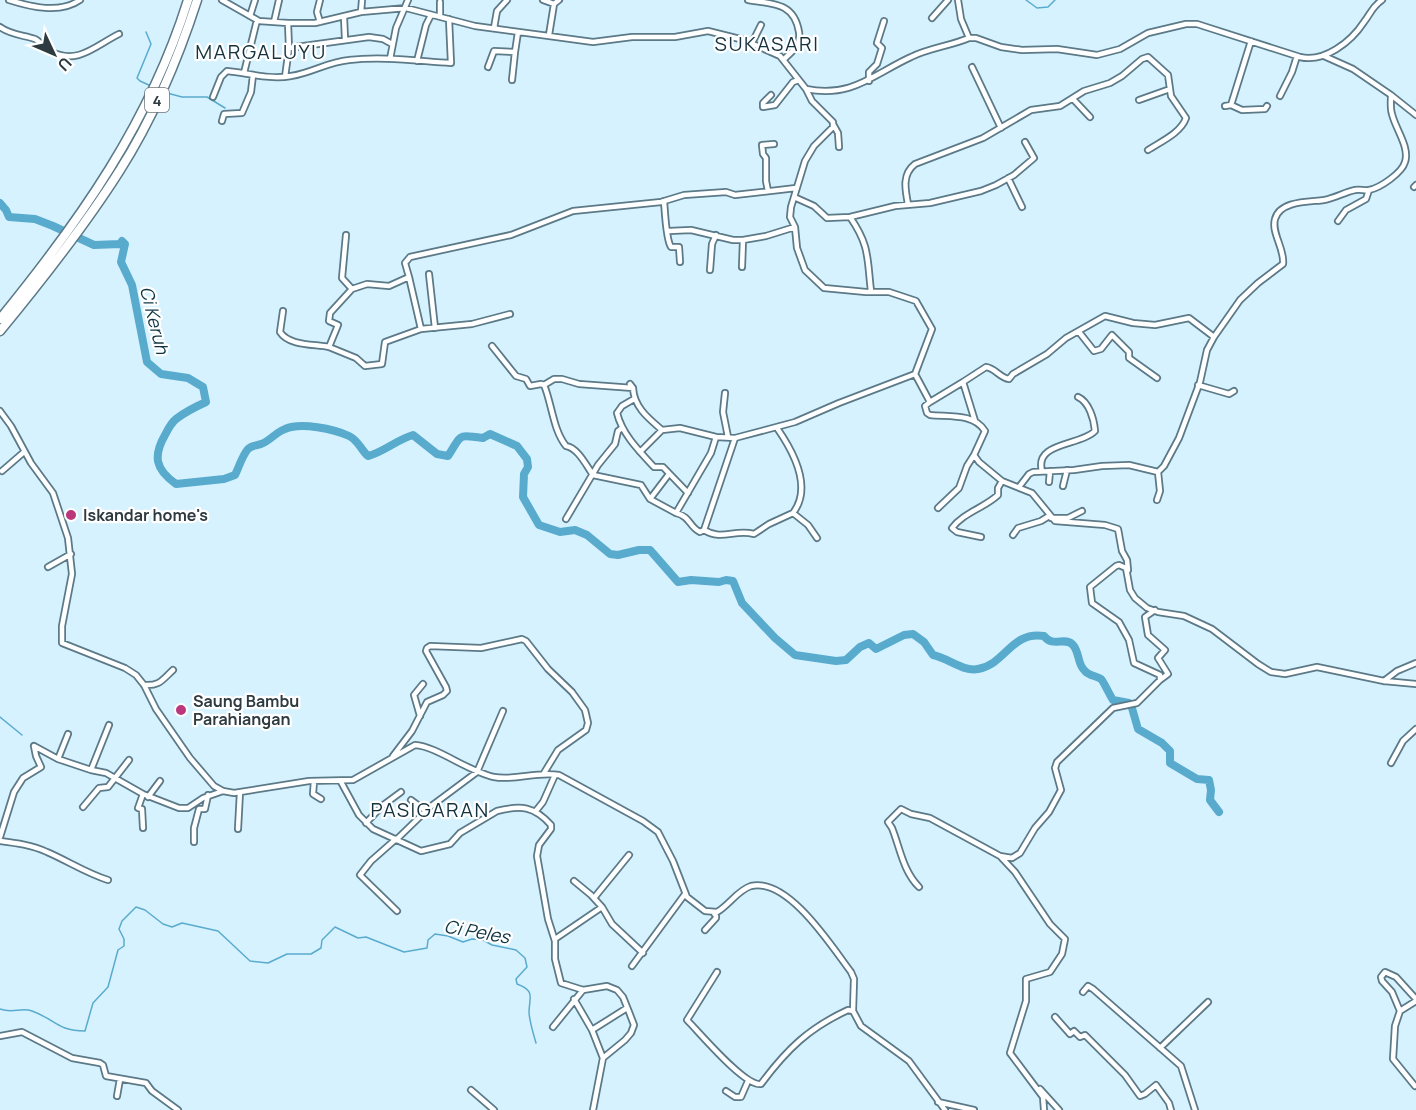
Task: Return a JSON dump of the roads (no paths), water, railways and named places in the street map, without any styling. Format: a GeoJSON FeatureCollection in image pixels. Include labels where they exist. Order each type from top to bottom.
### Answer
{"type":"FeatureCollection","features":[{"type":"Feature","properties":{"kind":"highway","name":"4"},"geometry":{"type":"LineString","coordinates":[[101,192],[156,84],[188,0]]}},
{"type":"Feature","properties":{"kind":"highway","name":"4"},"geometry":{"type":"LineString","coordinates":[[0,331],[121,168],[164,87],[197,0]]}},
{"type":"Feature","properties":{"kind":"highway","name":"4"},"geometry":{"type":"LineString","coordinates":[[0,319],[35,282]]}},
{"type":"Feature","properties":{"kind":"street"},"geometry":{"type":"LineString","coordinates":[[9,0],[51,8],[67,7],[80,0]]}},
{"type":"Feature","properties":{"kind":"street"},"geometry":{"type":"LineString","coordinates":[[222,0],[257,20],[288,23],[320,22],[361,12],[406,8],[494,28],[594,42],[632,37],[675,37],[708,31],[752,43],[784,59],[812,101],[833,120],[838,133],[839,147]]}},
{"type":"Feature","properties":{"kind":"street"},"geometry":{"type":"LineString","coordinates":[[250,16],[255,0]]}},
{"type":"Feature","properties":{"kind":"street"},"geometry":{"type":"LineString","coordinates":[[274,21],[279,0]]}},
{"type":"Feature","properties":{"kind":"street"},"geometry":{"type":"LineString","coordinates":[[320,0],[317,12],[320,22]]}},
{"type":"Feature","properties":{"kind":"street"},"geometry":{"type":"LineString","coordinates":[[361,12],[362,0]]}},
{"type":"Feature","properties":{"kind":"street"},"geometry":{"type":"LineString","coordinates":[[390,59],[396,28],[408,0]]}},
{"type":"Feature","properties":{"kind":"street"},"geometry":{"type":"LineString","coordinates":[[494,28],[497,11],[507,0]]}},
{"type":"Feature","properties":{"kind":"street"},"geometry":{"type":"LineString","coordinates":[[543,0],[556,2],[549,35]]}},
{"type":"Feature","properties":{"kind":"street"},"geometry":{"type":"LineString","coordinates":[[748,0],[772,3],[788,10],[795,17],[800,37],[799,44],[784,59]]}},
{"type":"Feature","properties":{"kind":"street"},"geometry":{"type":"LineString","coordinates":[[932,18],[948,0]]}},
{"type":"Feature","properties":{"kind":"street"},"geometry":{"type":"LineString","coordinates":[[958,0],[964,29],[969,38]]}},
{"type":"Feature","properties":{"kind":"street"},"geometry":{"type":"LineString","coordinates":[[806,89],[838,91],[869,81],[910,57],[969,38],[1022,50],[1057,49],[1097,55],[1120,49],[1148,33],[1186,24],[1197,24],[1308,59],[1324,56],[1357,32],[1372,6],[1382,0]]}},
{"type":"Feature","properties":{"kind":"street"},"geometry":{"type":"LineString","coordinates":[[440,2],[440,16]]}},
{"type":"Feature","properties":{"kind":"street"},"geometry":{"type":"LineString","coordinates":[[417,61],[426,25],[431,15]]}},
{"type":"Feature","properties":{"kind":"street"},"geometry":{"type":"LineString","coordinates":[[344,17],[345,39]]}},
{"type":"Feature","properties":{"kind":"street"},"geometry":{"type":"LineString","coordinates":[[213,97],[221,77],[227,71],[285,77],[301,74],[328,62],[370,58],[451,62],[449,19]]}},
{"type":"Feature","properties":{"kind":"street"},"geometry":{"type":"LineString","coordinates":[[244,73],[257,20]]}},
{"type":"Feature","properties":{"kind":"street"},"geometry":{"type":"LineString","coordinates":[[869,81],[869,72],[877,64],[882,48],[877,43],[884,21]]}},
{"type":"Feature","properties":{"kind":"street"},"geometry":{"type":"LineString","coordinates":[[285,77],[289,48],[288,23]]}},
{"type":"Feature","properties":{"kind":"street"},"geometry":{"type":"LineString","coordinates":[[752,43],[761,26]]}},
{"type":"Feature","properties":{"kind":"street"},"geometry":{"type":"LineString","coordinates":[[0,27],[8,32],[37,40],[53,52],[72,56],[95,50],[119,34]]}},
{"type":"Feature","properties":{"kind":"street"},"geometry":{"type":"LineString","coordinates":[[512,80],[518,32]]}},
{"type":"Feature","properties":{"kind":"street"},"geometry":{"type":"LineString","coordinates":[[289,48],[369,37],[383,39],[392,44]]}},
{"type":"Feature","properties":{"kind":"street"},"geometry":{"type":"LineString","coordinates":[[1251,42],[1228,106],[1242,110],[1265,109],[1267,106]]}},
{"type":"Feature","properties":{"kind":"street"},"geometry":{"type":"LineString","coordinates":[[488,67],[494,51],[515,52]]}},
{"type":"Feature","properties":{"kind":"street"},"geometry":{"type":"LineString","coordinates":[[1280,96],[1297,56]]}},
{"type":"Feature","properties":{"kind":"street"},"geometry":{"type":"LineString","coordinates":[[1324,56],[1353,69],[1416,115]]}},
{"type":"Feature","properties":{"kind":"street"},"geometry":{"type":"LineString","coordinates":[[908,204],[905,188],[908,169],[929,157],[969,144],[1031,110],[1060,106],[1084,91],[1110,83],[1146,57],[1166,71],[1171,96],[1184,113],[1185,122],[1148,150]]}},
{"type":"Feature","properties":{"kind":"street"},"geometry":{"type":"LineString","coordinates":[[972,67],[1001,128]]}},
{"type":"Feature","properties":{"kind":"street"},"geometry":{"type":"LineString","coordinates":[[222,122],[224,114],[242,113],[250,92],[253,75]]}},
{"type":"Feature","properties":{"kind":"street"},"geometry":{"type":"LineString","coordinates":[[763,107],[775,105],[793,82],[799,80]]}},
{"type":"Feature","properties":{"kind":"street"},"geometry":{"type":"LineString","coordinates":[[1139,100],[1170,88]]}},
{"type":"Feature","properties":{"kind":"street"},"geometry":{"type":"LineString","coordinates":[[764,115],[763,103],[771,95]]}},
{"type":"Feature","properties":{"kind":"street"},"geometry":{"type":"LineString","coordinates":[[1158,472],[1164,466],[1179,438],[1214,337],[1240,300],[1283,264],[1284,256],[1275,219],[1279,213],[1290,205],[1304,201],[1323,200],[1357,189],[1369,190],[1378,187],[1405,164],[1402,142],[1391,113],[1391,95]]}},
{"type":"Feature","properties":{"kind":"street"},"geometry":{"type":"LineString","coordinates":[[1073,99],[1090,117]]}},
{"type":"Feature","properties":{"kind":"street"},"geometry":{"type":"LineString","coordinates":[[640,452],[662,430],[680,428],[716,437],[735,438],[777,428],[915,374],[931,335],[931,324],[916,301],[889,292],[824,288],[805,270],[797,248],[795,227],[790,217],[796,188],[805,161],[814,146],[830,131],[833,124]]}},
{"type":"Feature","properties":{"kind":"street"},"geometry":{"type":"LineString","coordinates":[[794,197],[814,206],[827,218],[850,217],[908,204],[964,196],[996,185],[1034,158],[1025,142]]}},
{"type":"Feature","properties":{"kind":"street"},"geometry":{"type":"LineString","coordinates":[[768,191],[766,158],[762,145],[774,144]]}},
{"type":"Feature","properties":{"kind":"street"},"geometry":{"type":"LineString","coordinates":[[1008,178],[1022,207]]}},
{"type":"Feature","properties":{"kind":"street"},"geometry":{"type":"LineString","coordinates":[[421,329],[405,263],[407,259],[422,253],[511,235],[573,211],[664,201],[684,195],[726,192],[735,195],[796,188]]}},
{"type":"Feature","properties":{"kind":"street"},"geometry":{"type":"LineString","coordinates":[[1338,221],[1346,210],[1366,199],[1369,190]]}},
{"type":"Feature","properties":{"kind":"street"},"geometry":{"type":"LineString","coordinates":[[664,201],[669,231],[668,243],[671,247],[679,247],[680,262]]}},
{"type":"Feature","properties":{"kind":"street"},"geometry":{"type":"LineString","coordinates":[[850,217],[862,235],[867,248],[871,291]]}},
{"type":"Feature","properties":{"kind":"street"},"geometry":{"type":"LineString","coordinates":[[669,231],[691,230],[733,240],[743,240],[795,227]]}},
{"type":"Feature","properties":{"kind":"street"},"geometry":{"type":"LineString","coordinates":[[346,235],[345,260],[341,276],[352,289]]}},
{"type":"Feature","properties":{"kind":"street"},"geometry":{"type":"LineString","coordinates":[[710,270],[712,244],[716,235]]}},
{"type":"Feature","properties":{"kind":"street"},"geometry":{"type":"LineString","coordinates":[[742,267],[743,240]]}},
{"type":"Feature","properties":{"kind":"street"},"geometry":{"type":"LineString","coordinates":[[429,274],[435,328]]}},
{"type":"Feature","properties":{"kind":"street"},"geometry":{"type":"LineString","coordinates":[[329,347],[338,325],[328,321],[328,318],[352,289],[367,284],[389,286],[409,277]]}},
{"type":"Feature","properties":{"kind":"street"},"geometry":{"type":"LineString","coordinates":[[283,311],[280,332],[283,336],[292,342],[329,347],[356,358],[365,366],[382,364],[385,342],[421,329],[485,321],[510,314]]}},
{"type":"Feature","properties":{"kind":"street"},"geometry":{"type":"LineString","coordinates":[[938,508],[959,488],[967,466],[985,431],[979,423],[963,417],[930,415],[925,406],[986,367],[992,368],[1009,380],[1022,368],[1047,354],[1066,338],[1105,316],[1133,323],[1155,325],[1190,318],[1214,337]]}},
{"type":"Feature","properties":{"kind":"street"},"geometry":{"type":"LineString","coordinates":[[1079,332],[1094,351],[1101,349],[1112,335],[1129,352],[1129,358],[1157,378]]}},
{"type":"Feature","properties":{"kind":"street"},"geometry":{"type":"LineString","coordinates":[[492,346],[516,376],[526,379],[530,386],[544,385],[554,379],[579,384],[631,386],[634,399],[642,411],[662,430]]}},
{"type":"Feature","properties":{"kind":"street"},"geometry":{"type":"LineString","coordinates":[[915,374],[930,402]]}},
{"type":"Feature","properties":{"kind":"street"},"geometry":{"type":"LineString","coordinates":[[963,382],[975,421]]}},
{"type":"Feature","properties":{"kind":"street"},"geometry":{"type":"LineString","coordinates":[[544,385],[558,437],[583,459],[593,475],[641,485],[650,499],[686,517],[694,530],[700,532],[704,530],[720,536],[742,531],[754,534],[793,513],[800,500],[801,478],[794,455],[777,428]]}},
{"type":"Feature","properties":{"kind":"street"},"geometry":{"type":"LineString","coordinates":[[1198,385],[1229,394],[1234,391]]}},
{"type":"Feature","properties":{"kind":"street"},"geometry":{"type":"LineString","coordinates":[[725,393],[723,412],[728,437]]}},
{"type":"Feature","properties":{"kind":"street"},"geometry":{"type":"LineString","coordinates":[[1042,471],[1041,458],[1048,451],[1086,437],[1095,431],[1094,422],[1086,404],[1078,397]]}},
{"type":"Feature","properties":{"kind":"street"},"geometry":{"type":"LineString","coordinates":[[634,399],[622,406],[617,413],[622,428],[654,466],[663,467],[688,493]]}},
{"type":"Feature","properties":{"kind":"street"},"geometry":{"type":"LineString","coordinates":[[0,411],[55,498],[71,554],[72,574],[62,626],[62,643],[131,670],[144,685],[156,709],[190,758],[214,786],[232,793],[290,783],[341,782],[358,778],[410,747],[419,746],[477,772],[498,777],[555,774],[658,832],[674,861],[685,894],[705,911],[721,910],[743,890],[752,886],[767,887],[786,897],[810,919],[851,972],[854,979],[853,1011],[861,1026],[909,1061],[945,1110]]}},
{"type":"Feature","properties":{"kind":"street"},"geometry":{"type":"LineString","coordinates":[[566,519],[604,456],[615,444],[618,431],[622,428]]}},
{"type":"Feature","properties":{"kind":"street"},"geometry":{"type":"LineString","coordinates":[[676,513],[711,453],[716,437]]}},
{"type":"Feature","properties":{"kind":"street"},"geometry":{"type":"LineString","coordinates":[[704,530],[735,438]]}},
{"type":"Feature","properties":{"kind":"street"},"geometry":{"type":"LineString","coordinates":[[2,471],[24,452]]}},
{"type":"Feature","properties":{"kind":"street"},"geometry":{"type":"LineString","coordinates":[[974,455],[1002,482],[1027,490],[1036,497],[1050,517],[1059,522],[1116,528],[1119,532],[1122,551],[1127,560],[1130,590],[1135,598],[1147,608],[1184,616],[1212,629],[1271,672],[1285,674],[1317,667],[1384,681],[1416,684]]}},
{"type":"Feature","properties":{"kind":"street"},"geometry":{"type":"LineString","coordinates":[[1019,487],[1029,474],[1042,471],[1102,465],[1129,465],[1158,472]]}},
{"type":"Feature","properties":{"kind":"street"},"geometry":{"type":"LineString","coordinates":[[1063,486],[1067,470]]}},
{"type":"Feature","properties":{"kind":"street"},"geometry":{"type":"LineString","coordinates":[[1048,482],[1050,471]]}},
{"type":"Feature","properties":{"kind":"street"},"geometry":{"type":"LineString","coordinates":[[1157,500],[1160,491],[1158,472]]}},
{"type":"Feature","properties":{"kind":"street"},"geometry":{"type":"LineString","coordinates":[[650,499],[669,474]]}},
{"type":"Feature","properties":{"kind":"street"},"geometry":{"type":"LineString","coordinates":[[981,537],[957,532],[952,528],[956,522],[993,500],[998,495],[998,488],[1002,482]]}},
{"type":"Feature","properties":{"kind":"street"},"geometry":{"type":"LineString","coordinates":[[1013,535],[1017,528],[1050,517],[1068,518],[1082,511]]}},
{"type":"Feature","properties":{"kind":"street"},"geometry":{"type":"LineString","coordinates":[[793,513],[808,525],[817,538]]}},
{"type":"Feature","properties":{"kind":"street"},"geometry":{"type":"LineString","coordinates":[[48,567],[71,554]]}},
{"type":"Feature","properties":{"kind":"street"},"geometry":{"type":"LineString","coordinates":[[1128,570],[1119,565],[1116,566],[1090,587],[1090,600],[1119,622],[1129,640],[1134,663],[1160,675],[1160,680]]}},
{"type":"Feature","properties":{"kind":"street"},"geometry":{"type":"LineString","coordinates":[[1000,856],[1012,858],[1020,853],[1035,828],[1049,812],[1061,790],[1055,768],[1057,762],[1113,708],[1137,704],[1168,674],[1158,660],[1165,650],[1148,635],[1145,617],[1155,610]]}},
{"type":"Feature","properties":{"kind":"street"},"geometry":{"type":"LineString","coordinates":[[392,758],[412,731],[429,700],[444,694],[447,690],[426,651],[428,646],[481,648],[524,640],[548,669],[572,692],[585,710],[588,723],[586,730],[558,750],[544,773]]}},
{"type":"Feature","properties":{"kind":"street"},"geometry":{"type":"LineString","coordinates":[[1384,681],[1396,671],[1416,663]]}},
{"type":"Feature","properties":{"kind":"street"},"geometry":{"type":"LineString","coordinates":[[144,685],[158,684],[173,670]]}},
{"type":"Feature","properties":{"kind":"street"},"geometry":{"type":"LineString","coordinates":[[420,716],[414,695],[423,684]]}},
{"type":"Feature","properties":{"kind":"street"},"geometry":{"type":"LineString","coordinates":[[398,911],[360,875],[370,861],[426,811],[477,772],[503,711]]}},
{"type":"Feature","properties":{"kind":"street"},"geometry":{"type":"LineString","coordinates":[[91,770],[109,725]]}},
{"type":"Feature","properties":{"kind":"street"},"geometry":{"type":"LineString","coordinates":[[1391,763],[1403,741],[1416,729]]}},
{"type":"Feature","properties":{"kind":"street"},"geometry":{"type":"LineString","coordinates":[[58,759],[68,734]]}},
{"type":"Feature","properties":{"kind":"street"},"geometry":{"type":"LineString","coordinates":[[0,837],[14,792],[23,778],[41,767],[34,746],[58,759],[106,773],[145,795],[184,809],[208,795],[223,791]]}},
{"type":"Feature","properties":{"kind":"street"},"geometry":{"type":"LineString","coordinates":[[83,807],[98,789],[107,788],[116,779],[129,760]]}},
{"type":"Feature","properties":{"kind":"street"},"geometry":{"type":"LineString","coordinates":[[536,812],[555,774]]}},
{"type":"Feature","properties":{"kind":"street"},"geometry":{"type":"LineString","coordinates":[[143,828],[142,809],[138,808],[145,795],[160,781]]}},
{"type":"Feature","properties":{"kind":"street"},"geometry":{"type":"LineString","coordinates":[[314,781],[313,794],[321,799]]}},
{"type":"Feature","properties":{"kind":"street"},"geometry":{"type":"LineString","coordinates":[[341,782],[359,815],[373,829],[422,850],[450,844],[460,833],[497,811],[522,806],[544,817],[552,826],[539,845],[537,856],[548,919],[555,939],[555,959],[560,981],[583,990],[607,986],[617,990],[623,997],[633,1025],[631,1033],[625,1040],[603,1059]]}},
{"type":"Feature","properties":{"kind":"street"},"geometry":{"type":"LineString","coordinates":[[238,829],[240,792]]}},
{"type":"Feature","properties":{"kind":"street"},"geometry":{"type":"LineString","coordinates":[[366,823],[382,806],[401,792]]}},
{"type":"Feature","properties":{"kind":"street"},"geometry":{"type":"LineString","coordinates":[[194,842],[200,809],[205,809],[208,795]]}},
{"type":"Feature","properties":{"kind":"street"},"geometry":{"type":"LineString","coordinates":[[411,800],[426,811]]}},
{"type":"Feature","properties":{"kind":"street"},"geometry":{"type":"LineString","coordinates":[[919,887],[912,881],[888,822],[901,809],[911,814],[930,818],[1000,856],[1015,872],[1050,924],[1065,939],[1062,954],[1050,972],[1026,979],[1026,1001],[1010,1053],[1018,1066],[1059,1110]]}},
{"type":"Feature","properties":{"kind":"street"},"geometry":{"type":"LineString","coordinates":[[0,841],[23,844],[46,851],[90,874],[108,880]]}},
{"type":"Feature","properties":{"kind":"street"},"geometry":{"type":"LineString","coordinates":[[594,898],[629,855]]}},
{"type":"Feature","properties":{"kind":"street"},"geometry":{"type":"LineString","coordinates":[[574,881],[594,898],[612,924],[643,953]]}},
{"type":"Feature","properties":{"kind":"street"},"geometry":{"type":"LineString","coordinates":[[632,966],[685,894]]}},
{"type":"Feature","properties":{"kind":"street"},"geometry":{"type":"LineString","coordinates":[[555,939],[602,907]]}},
{"type":"Feature","properties":{"kind":"street"},"geometry":{"type":"LineString","coordinates":[[705,930],[716,918],[713,912]]}},
{"type":"Feature","properties":{"kind":"street"},"geometry":{"type":"LineString","coordinates":[[717,972],[687,1020],[735,1071],[757,1085],[761,1084],[782,1057],[802,1037],[833,1017],[848,1010],[853,1011]]}},
{"type":"Feature","properties":{"kind":"street"},"geometry":{"type":"LineString","coordinates":[[1400,1011],[1392,992],[1382,981],[1381,977],[1385,972],[1396,977],[1416,1000],[1400,1011],[1395,1026],[1394,1059],[1415,1086]]}},
{"type":"Feature","properties":{"kind":"street"},"geometry":{"type":"LineString","coordinates":[[1083,992],[1088,986],[1093,989],[1182,1068],[1195,1110]]}},
{"type":"Feature","properties":{"kind":"street"},"geometry":{"type":"LineString","coordinates":[[553,1027],[583,990]]}},
{"type":"Feature","properties":{"kind":"street"},"geometry":{"type":"LineString","coordinates":[[574,999],[591,1030],[603,1059],[593,1110]]}},
{"type":"Feature","properties":{"kind":"street"},"geometry":{"type":"LineString","coordinates":[[1160,1048],[1208,1002]]}},
{"type":"Feature","properties":{"kind":"street"},"geometry":{"type":"LineString","coordinates":[[591,1030],[627,1008]]}},
{"type":"Feature","properties":{"kind":"street"},"geometry":{"type":"LineString","coordinates":[[1055,1017],[1070,1034],[1074,1031],[1080,1037],[1085,1035],[1125,1075],[1140,1096],[1156,1085],[1169,1103],[1171,1110]]}},
{"type":"Feature","properties":{"kind":"street"},"geometry":{"type":"LineString","coordinates":[[0,1036],[22,1032],[72,1058],[102,1064],[106,1076],[146,1083],[152,1091],[178,1110]]}},
{"type":"Feature","properties":{"kind":"street"},"geometry":{"type":"LineString","coordinates":[[117,1096],[120,1079]]}},
{"type":"Feature","properties":{"kind":"street"},"geometry":{"type":"LineString","coordinates":[[726,1091],[741,1097],[748,1081]]}},
{"type":"Feature","properties":{"kind":"street"},"geometry":{"type":"LineString","coordinates":[[1035,1085],[1043,1097],[1044,1110]]}},
{"type":"Feature","properties":{"kind":"street"},"geometry":{"type":"LineString","coordinates":[[471,1090],[494,1110]]}},
{"type":"Feature","properties":{"kind":"street"},"geometry":{"type":"LineString","coordinates":[[938,1102],[974,1110]]}},
{"type":"Feature","properties":{"kind":"waterway"},"geometry":{"type":"LineString","coordinates":[[1026,0],[1037,8],[1048,7],[1055,0]]}},
{"type":"Feature","properties":{"kind":"waterway"},"geometry":{"type":"LineString","coordinates":[[146,32],[151,44],[137,78],[151,86]]}},
{"type":"Feature","properties":{"kind":"waterway"},"geometry":{"type":"LineString","coordinates":[[167,93],[182,97],[207,97],[225,108]]}},
{"type":"Feature","properties":{"kind":"waterway","name":"Ci Keruh"},"geometry":{"type":"LineString","coordinates":[[0,203],[9,217],[35,219],[94,245],[120,244],[122,241],[125,244],[121,262],[132,285],[147,362],[161,374],[188,378],[203,387],[206,402],[174,421],[159,449],[160,467],[176,484],[224,479],[235,475],[244,455],[250,448],[292,427],[317,427],[343,433],[355,440],[368,456],[413,435],[437,454],[448,456],[458,440],[464,436],[483,438],[490,434],[517,446],[527,459],[528,467],[524,474],[523,497],[539,525],[560,532],[575,530],[587,535],[610,554],[650,550],[678,582],[733,581],[742,603],[775,638],[795,655],[836,661],[846,660],[860,647],[869,643],[876,649],[904,635],[913,634],[924,642],[933,655],[961,667],[978,669],[988,666],[1024,638],[1044,636],[1051,641],[1070,643],[1075,648],[1082,668],[1101,679],[1113,700],[1129,703],[1138,729],[1162,743],[1170,751],[1170,763],[1197,779],[1209,780],[1210,800],[1219,812]]}},
{"type":"Feature","properties":{"kind":"waterway"},"geometry":{"type":"LineString","coordinates":[[0,717],[22,735]]}},
{"type":"Feature","properties":{"kind":"waterway","name":"Ci Peles"},"geometry":{"type":"LineString","coordinates":[[0,1009],[32,1011],[62,1027],[85,1031],[93,1003],[108,987],[118,950],[124,946],[124,939],[119,929],[122,921],[136,907],[172,927],[182,923],[218,931],[250,961],[268,963],[287,954],[311,954],[321,948],[322,940],[335,927],[358,938],[366,937],[404,952],[427,948],[428,940],[435,934],[463,942],[472,939],[483,940],[492,945],[516,950],[525,958],[527,967],[516,979],[517,984],[527,989],[530,995],[529,1013],[536,1043]]}},
{"type":"Feature","properties":{"kind":"place","name":"Iskandar home's"},"geometry":{"type":"Point","coordinates":[71,515]}},
{"type":"Feature","properties":{"kind":"place","name":"Saung Bambu Parahiangan"},"geometry":{"type":"Point","coordinates":[181,710]}},
{"type":"Feature","properties":{"kind":"district","name":"SUKASARI"},"geometry":{"type":"Point","coordinates":[767,43]}},
{"type":"Feature","properties":{"kind":"district","name":"MARGALUYU"},"geometry":{"type":"Point","coordinates":[261,51]}},
{"type":"Feature","properties":{"kind":"district","name":"PASIGARAN"},"geometry":{"type":"Point","coordinates":[430,809]}}]}
